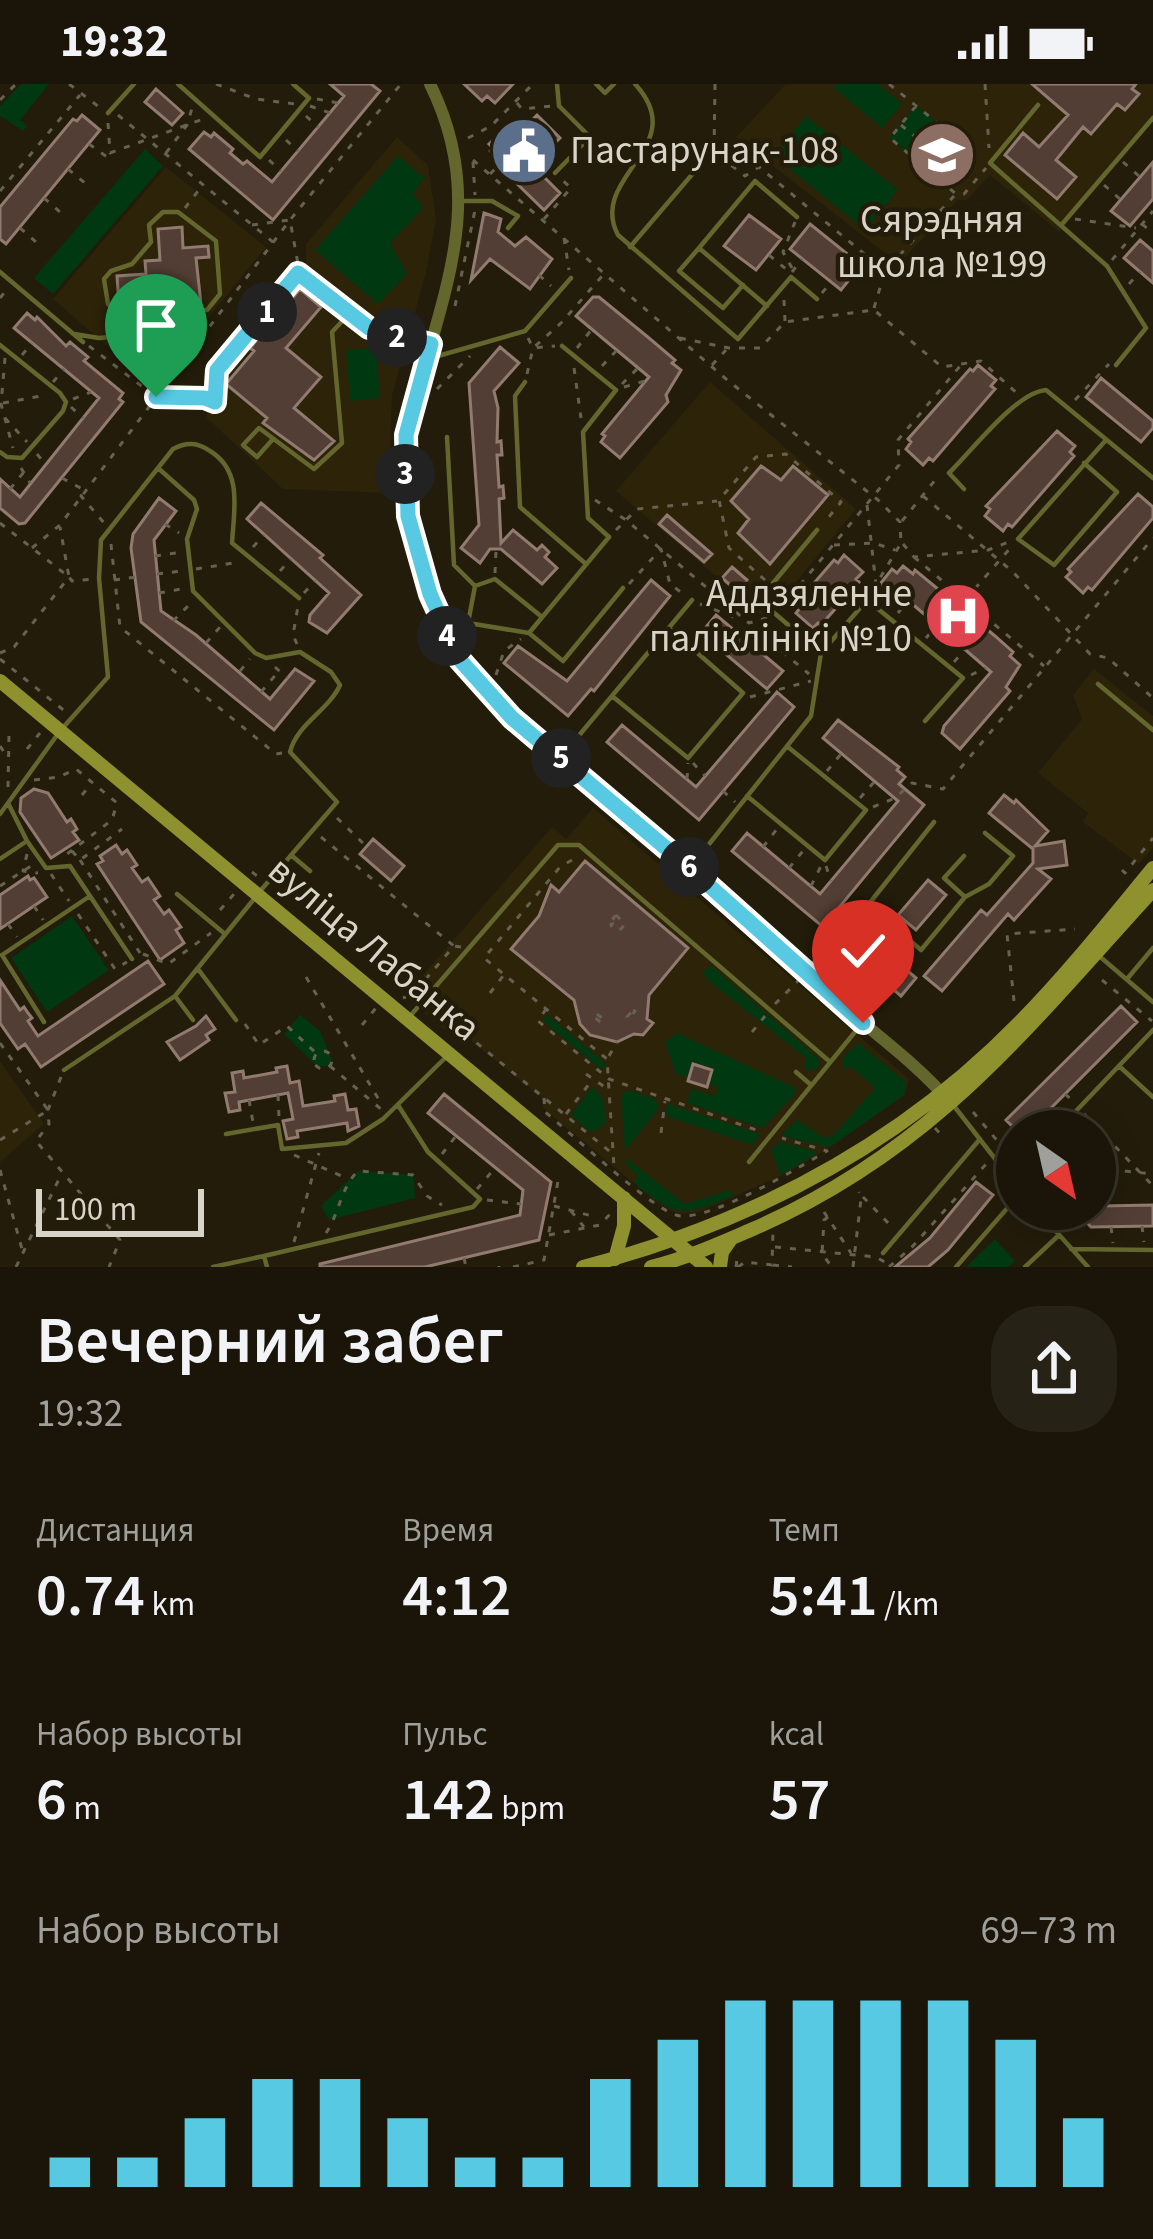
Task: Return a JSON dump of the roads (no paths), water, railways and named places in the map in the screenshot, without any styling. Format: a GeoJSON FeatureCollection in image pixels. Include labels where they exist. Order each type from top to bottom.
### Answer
{"type":"FeatureCollection","features":[{"type":"Feature","properties":{"kind":"main road","name":"вуліца Лабанка"},"geometry":{"type":"LineString","coordinates":[[0,681],[262,889],[619,1203],[699,1262]]}},
{"type":"Feature","properties":{"kind":"main road"},"geometry":{"type":"LineString","coordinates":[[720,1267],[722,1252],[880,1160],[1021,1021],[1153,868]]}},
{"type":"Feature","properties":{"kind":"main road"},"geometry":{"type":"LineString","coordinates":[[583,1267],[676,1242],[758,1207],[831,1169],[946,1098],[1030,1029],[1153,890]]}},
{"type":"Feature","properties":{"kind":"main road"},"geometry":{"type":"LineString","coordinates":[[615,1259],[624,1226],[619,1203]]}},
{"type":"Feature","properties":{"kind":"main road"},"geometry":{"type":"LineString","coordinates":[[651,1267],[699,1262],[736,1244]]}},
{"type":"Feature","properties":{"kind":"street"},"geometry":{"type":"LineString","coordinates":[[430,84],[448,120],[460,201],[453,262],[406,435],[405,475],[418,556],[445,633],[460,660],[512,718],[690,868],[946,1098]]}},
{"type":"Feature","properties":{"kind":"lane"},"geometry":{"type":"LineString","coordinates":[[110,111],[134,84]]}},
{"type":"Feature","properties":{"kind":"lane"},"geometry":{"type":"LineString","coordinates":[[178,84],[260,158],[309,98],[292,84]]}},
{"type":"Feature","properties":{"kind":"lane"},"geometry":{"type":"LineString","coordinates":[[555,172],[590,137],[559,106],[557,84]]}},
{"type":"Feature","properties":{"kind":"lane"},"geometry":{"type":"LineString","coordinates":[[596,84],[604,93],[614,84]]}},
{"type":"Feature","properties":{"kind":"lane"},"geometry":{"type":"LineString","coordinates":[[635,84],[650,112],[651,130],[646,147],[611,198],[610,208],[611,222],[630,248],[738,339],[792,274],[817,299]]}},
{"type":"Feature","properties":{"kind":"lane"},"geometry":{"type":"LineString","coordinates":[[1038,105],[990,163],[1066,221],[1107,266],[1146,328],[1116,365]]}},
{"type":"Feature","properties":{"kind":"lane"},"geometry":{"type":"LineString","coordinates":[[1066,221],[1153,118]]}},
{"type":"Feature","properties":{"kind":"lane"},"geometry":{"type":"LineString","coordinates":[[630,248],[701,164]]}},
{"type":"Feature","properties":{"kind":"lane"},"geometry":{"type":"LineString","coordinates":[[742,285],[723,308],[679,271],[755,182],[797,217]]}},
{"type":"Feature","properties":{"kind":"lane"},"geometry":{"type":"LineString","coordinates":[[460,201],[492,201],[518,216],[508,228]]}},
{"type":"Feature","properties":{"kind":"lane"},"geometry":{"type":"LineString","coordinates":[[74,334],[99,338],[158,333],[175,313],[207,310],[220,294],[217,241],[180,214],[163,212],[149,225],[151,242],[132,264],[111,271],[104,279],[108,304],[142,334]]}},
{"type":"Feature","properties":{"kind":"lane"},"geometry":{"type":"LineString","coordinates":[[699,248],[767,306]]}},
{"type":"Feature","properties":{"kind":"lane"},"geometry":{"type":"LineString","coordinates":[[0,272],[83,342]]}},
{"type":"Feature","properties":{"kind":"lane"},"geometry":{"type":"LineString","coordinates":[[298,273],[369,328],[431,344],[438,356],[525,331],[571,278]]}},
{"type":"Feature","properties":{"kind":"lane"},"geometry":{"type":"LineString","coordinates":[[273,440],[257,457],[243,445],[259,428],[314,469],[342,443],[332,332],[349,314]]}},
{"type":"Feature","properties":{"kind":"lane"},"geometry":{"type":"LineString","coordinates":[[529,633],[609,537],[588,518],[583,432],[616,389],[562,346]]}},
{"type":"Feature","properties":{"kind":"lane"},"geometry":{"type":"LineString","coordinates":[[0,452],[16,459],[32,448],[63,411],[65,402],[60,393],[2,349]]}},
{"type":"Feature","properties":{"kind":"lane"},"geometry":{"type":"LineString","coordinates":[[525,382],[515,396],[520,507],[586,564]]}},
{"type":"Feature","properties":{"kind":"lane"},"geometry":{"type":"LineString","coordinates":[[964,489],[949,473],[1023,399],[1046,390],[1153,478]]}},
{"type":"Feature","properties":{"kind":"lane"},"geometry":{"type":"LineString","coordinates":[[447,437],[454,565],[475,586]]}},
{"type":"Feature","properties":{"kind":"lane"},"geometry":{"type":"LineString","coordinates":[[1084,463],[1117,492],[1054,565],[1018,539],[1084,463],[1106,440]]}},
{"type":"Feature","properties":{"kind":"lane"},"geometry":{"type":"LineString","coordinates":[[0,814],[60,731],[108,677],[98,552],[109,528],[173,449],[187,443],[218,457],[231,475],[236,494],[232,542],[299,598]]}},
{"type":"Feature","properties":{"kind":"lane"},"geometry":{"type":"LineString","coordinates":[[64,1070],[175,996],[222,931],[338,802],[290,752],[292,741],[340,685],[331,672],[300,652],[266,658],[255,653],[197,596],[188,539],[197,509],[194,500],[158,468]]}},
{"type":"Feature","properties":{"kind":"lane"},"geometry":{"type":"LineString","coordinates":[[818,530],[759,600],[821,653]]}},
{"type":"Feature","properties":{"kind":"lane"},"geometry":{"type":"LineString","coordinates":[[475,586],[495,579],[542,617]]}},
{"type":"Feature","properties":{"kind":"lane"},"geometry":{"type":"LineString","coordinates":[[468,623],[475,586]]}},
{"type":"Feature","properties":{"kind":"lane"},"geometry":{"type":"LineString","coordinates":[[445,633],[468,623],[529,633],[563,661],[623,588]]}},
{"type":"Feature","properties":{"kind":"lane"},"geometry":{"type":"LineString","coordinates":[[690,868],[811,716],[821,653],[867,600],[963,678],[925,721]]}},
{"type":"Feature","properties":{"kind":"lane"},"geometry":{"type":"LineString","coordinates":[[560,758],[692,601]]}},
{"type":"Feature","properties":{"kind":"lane"},"geometry":{"type":"LineString","coordinates":[[612,696],[688,758],[743,693],[669,628]]}},
{"type":"Feature","properties":{"kind":"lane"},"geometry":{"type":"LineString","coordinates":[[1098,684],[1153,730]]}},
{"type":"Feature","properties":{"kind":"lane"},"geometry":{"type":"LineString","coordinates":[[747,796],[825,860],[866,810],[787,746]]}},
{"type":"Feature","properties":{"kind":"lane"},"geometry":{"type":"LineString","coordinates":[[8,803],[46,868],[70,866],[132,959]]}},
{"type":"Feature","properties":{"kind":"lane"},"geometry":{"type":"LineString","coordinates":[[806,972],[868,905],[934,822]]}},
{"type":"Feature","properties":{"kind":"lane"},"geometry":{"type":"LineString","coordinates":[[22,831],[29,826]]}},
{"type":"Feature","properties":{"kind":"lane"},"geometry":{"type":"LineString","coordinates":[[868,905],[921,950],[965,898],[989,884],[1013,856],[986,833]]}},
{"type":"Feature","properties":{"kind":"lane"},"geometry":{"type":"LineString","coordinates":[[0,859],[28,843]]}},
{"type":"Feature","properties":{"kind":"lane"},"geometry":{"type":"LineString","coordinates":[[407,1019],[558,845],[579,845],[829,1061]]}},
{"type":"Feature","properties":{"kind":"lane"},"geometry":{"type":"LineString","coordinates":[[291,855],[310,871]]}},
{"type":"Feature","properties":{"kind":"lane"},"geometry":{"type":"LineString","coordinates":[[964,856],[944,878],[965,898]]}},
{"type":"Feature","properties":{"kind":"lane"},"geometry":{"type":"LineString","coordinates":[[176,894],[222,931]]}},
{"type":"Feature","properties":{"kind":"lane"},"geometry":{"type":"LineString","coordinates":[[44,1022],[2,955],[90,896]]}},
{"type":"Feature","properties":{"kind":"lane"},"geometry":{"type":"LineString","coordinates":[[1126,980],[1153,948]]}},
{"type":"Feature","properties":{"kind":"lane"},"geometry":{"type":"LineString","coordinates":[[1097,955],[1153,1002]]}},
{"type":"Feature","properties":{"kind":"lane"},"geometry":{"type":"LineString","coordinates":[[198,969],[236,1020]]}},
{"type":"Feature","properties":{"kind":"lane"},"geometry":{"type":"LineString","coordinates":[[175,996],[193,1020]]}},
{"type":"Feature","properties":{"kind":"lane"},"geometry":{"type":"LineString","coordinates":[[749,1162],[863,1023]]}},
{"type":"Feature","properties":{"kind":"lane"},"geometry":{"type":"LineString","coordinates":[[1077,1110],[1153,1026]]}},
{"type":"Feature","properties":{"kind":"lane"},"geometry":{"type":"LineString","coordinates":[[226,1134],[278,1125],[282,1149],[346,1143],[388,1114],[449,1054]]}},
{"type":"Feature","properties":{"kind":"lane"},"geometry":{"type":"LineString","coordinates":[[1119,1066],[1153,1097]]}},
{"type":"Feature","properties":{"kind":"lane"},"geometry":{"type":"LineString","coordinates":[[796,1072],[810,1084]]}},
{"type":"Feature","properties":{"kind":"lane"},"geometry":{"type":"LineString","coordinates":[[946,1098],[996,1160]]}},
{"type":"Feature","properties":{"kind":"lane"},"geometry":{"type":"LineString","coordinates":[[213,1267],[473,1207],[479,1199],[475,1192],[437,1160],[398,1105]]}},
{"type":"Feature","properties":{"kind":"lane"},"geometry":{"type":"LineString","coordinates":[[883,1252],[980,1139]]}},
{"type":"Feature","properties":{"kind":"lane"},"geometry":{"type":"LineString","coordinates":[[956,1267],[996,1221]]}},
{"type":"Feature","properties":{"kind":"lane"},"geometry":{"type":"LineString","coordinates":[[1054,1230],[1088,1267]]}},
{"type":"Feature","properties":{"kind":"lane"},"geometry":{"type":"LineString","coordinates":[[1025,1267],[1057,1233]]}},
{"type":"Feature","properties":{"kind":"lane"},"geometry":{"type":"LineString","coordinates":[[1071,1249],[1149,1250]]}},
{"type":"Feature","properties":{"kind":"lane"},"geometry":{"type":"LineString","coordinates":[[264,1256],[267,1267]]}},
{"type":"Feature","properties":{"kind":"place","name":"Пастарунак-108"},"geometry":{"type":"Point","coordinates":[524,151]}},
{"type":"Feature","properties":{"kind":"place","name":"Сярэдняя школа №199"},"geometry":{"type":"Point","coordinates":[942,155]}},
{"type":"Feature","properties":{"kind":"place","name":"Аддзяленне паліклінікі №10"},"geometry":{"type":"Point","coordinates":[958,616]}}]}
